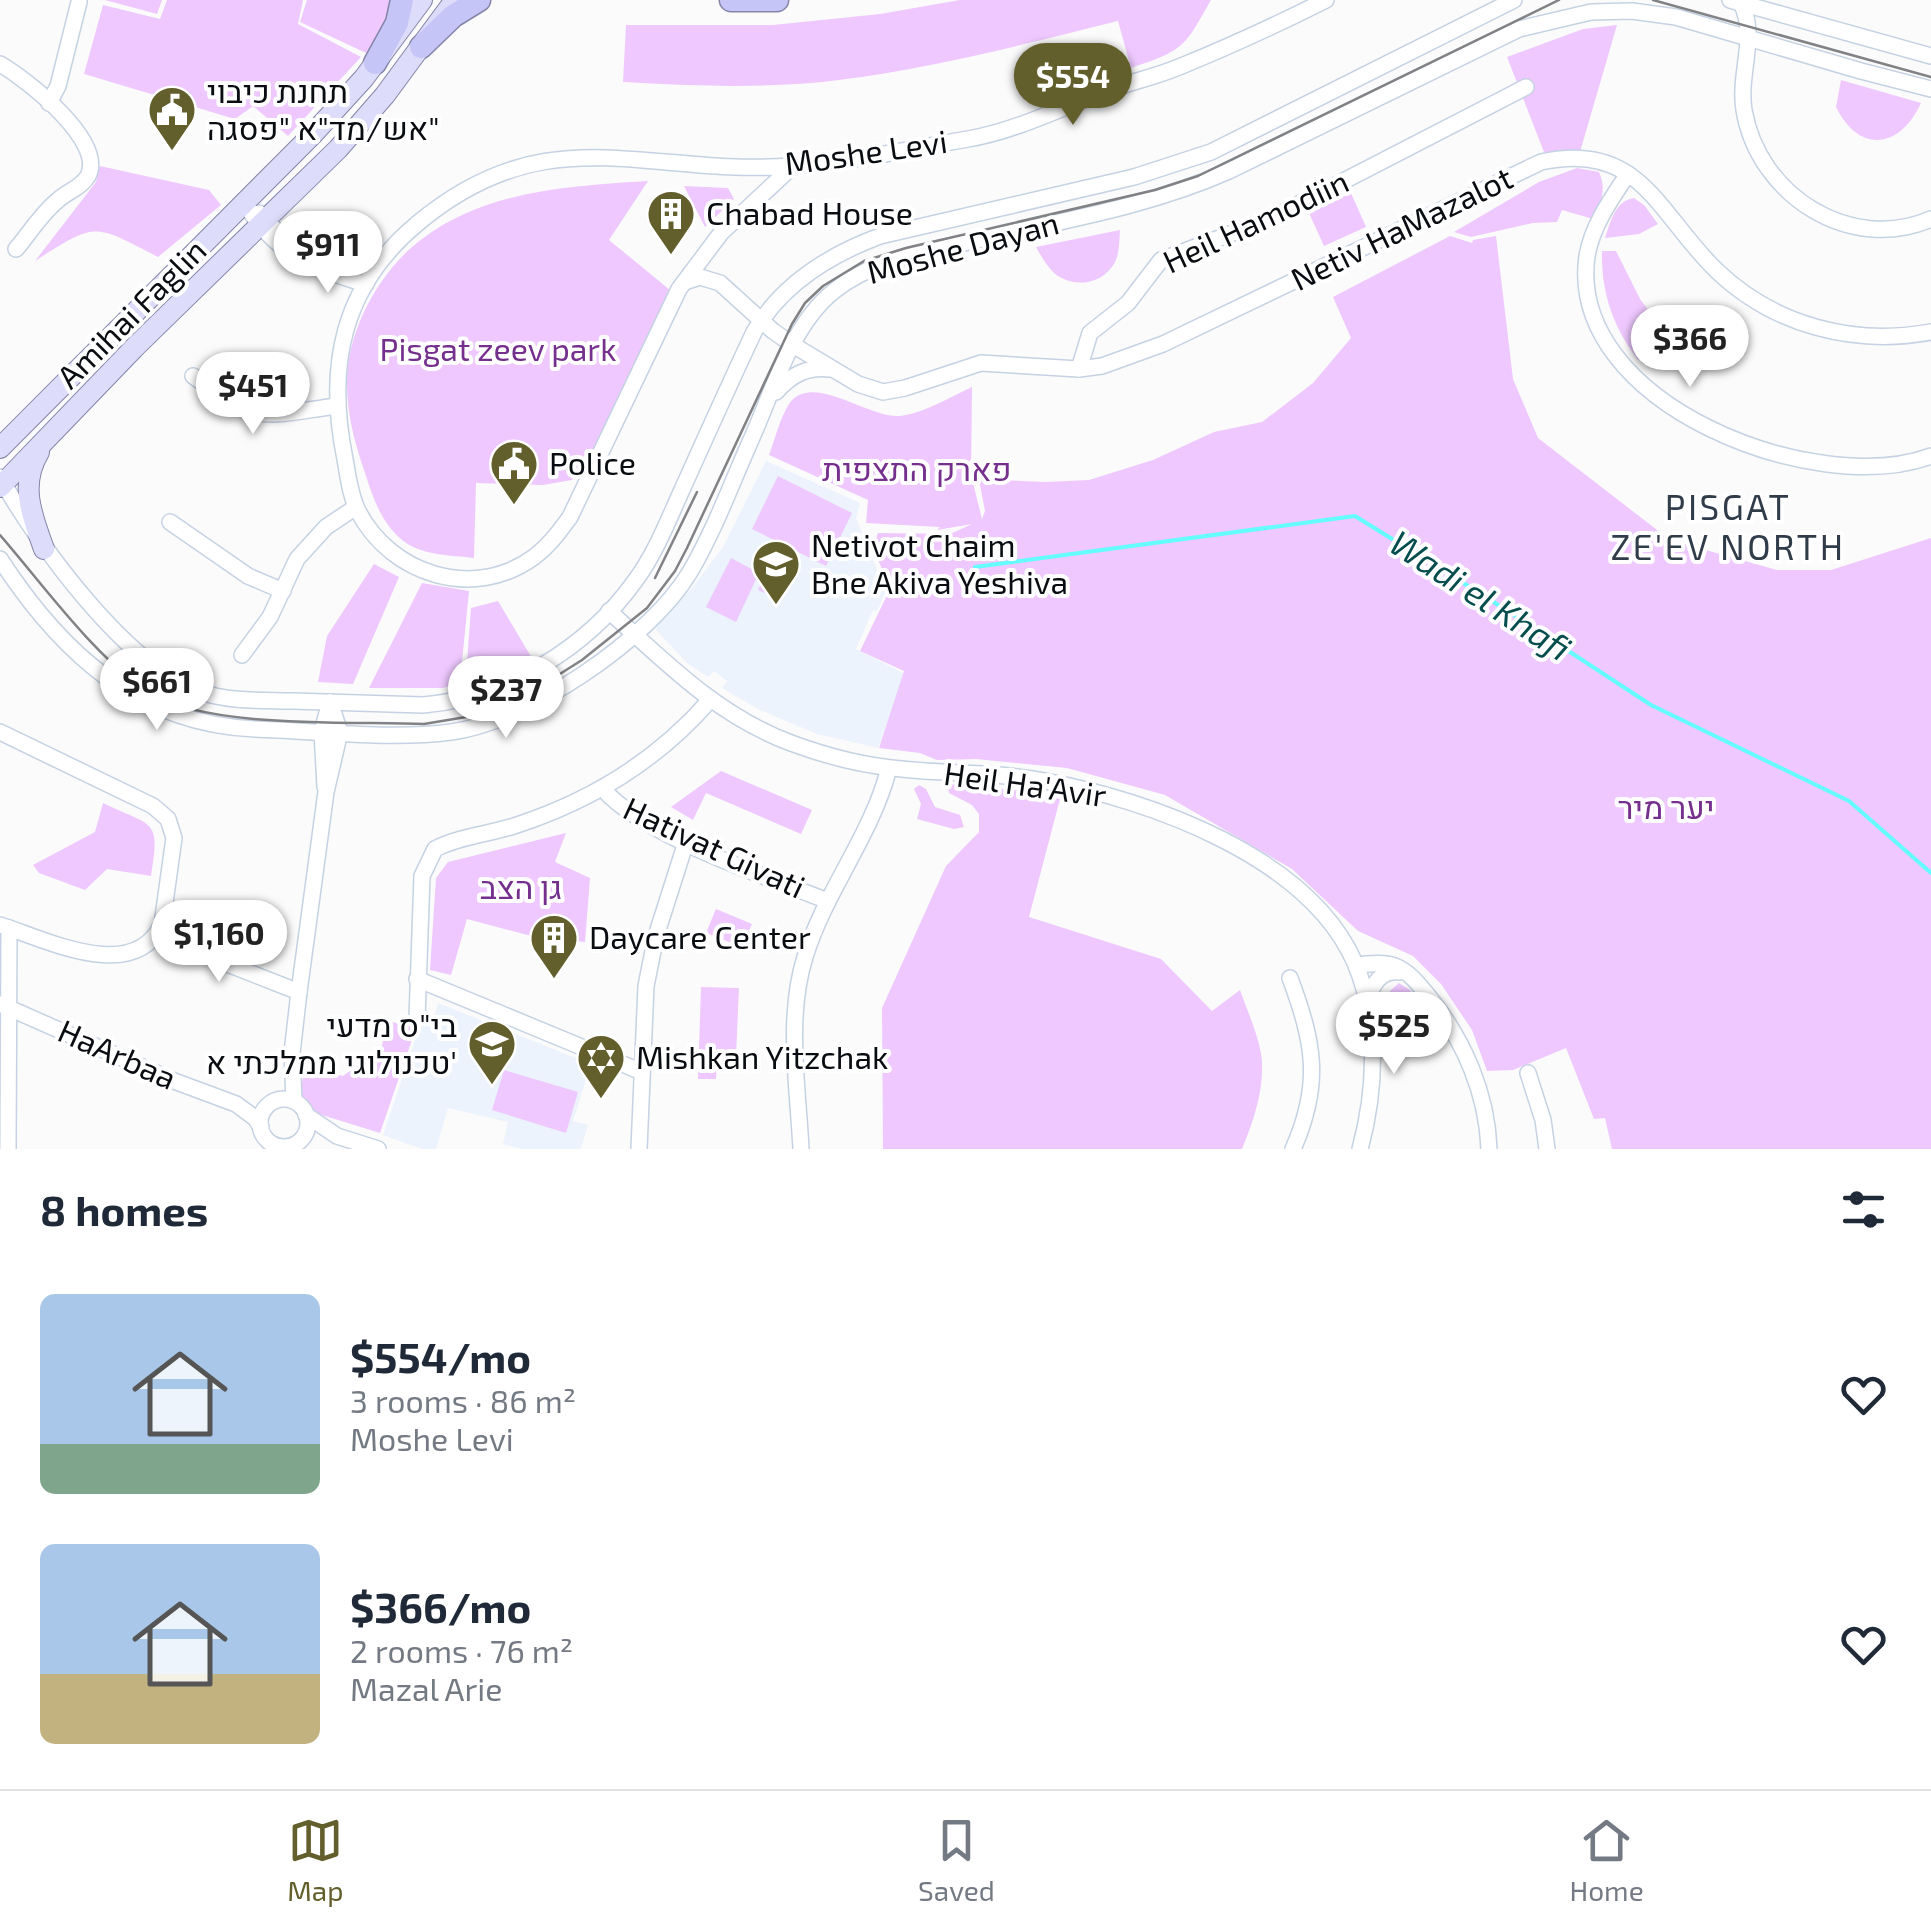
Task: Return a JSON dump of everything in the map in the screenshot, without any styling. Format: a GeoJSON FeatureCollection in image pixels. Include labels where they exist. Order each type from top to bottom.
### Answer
{"type":"FeatureCollection","features":[{"type":"Feature","properties":{"kind":"highway"},"geometry":{"type":"LineString","coordinates":[[376,63],[397,23],[402,0]]}},
{"type":"Feature","properties":{"kind":"highway"},"geometry":{"type":"LineString","coordinates":[[421,47],[453,16],[479,0]]}},
{"type":"Feature","properties":{"kind":"highway"},"geometry":{"type":"LineString","coordinates":[[731,0],[777,0]]}},
{"type":"Feature","properties":{"kind":"main road","name":"Amihai Faglin"},"geometry":{"type":"LineString","coordinates":[[0,448],[312,135],[376,63],[422,0]]}},
{"type":"Feature","properties":{"kind":"main road","name":"Amihai Faglin"},"geometry":{"type":"LineString","coordinates":[[1,483],[350,135],[455,0]]}},
{"type":"Feature","properties":{"kind":"main road"},"geometry":{"type":"LineString","coordinates":[[0,430],[24,423]]}},
{"type":"Feature","properties":{"kind":"main road"},"geometry":{"type":"LineString","coordinates":[[44,549],[32,518],[27,482],[47,438]]}},
{"type":"Feature","properties":{"kind":"street","name":"Moshe Levi"},"geometry":{"type":"LineString","coordinates":[[356,507],[336,406],[342,338],[366,284],[387,253],[416,224],[470,187],[519,166],[572,156],[793,166],[973,138],[1177,68],[1326,0]]}},
{"type":"Feature","properties":{"kind":"street","name":"Moshe Dayan"},"geometry":{"type":"LineString","coordinates":[[1,483],[44,549],[144,660],[173,680],[201,692],[234,699],[423,705],[491,692],[531,673],[570,645],[634,583],[660,539],[761,320],[781,296],[812,270],[864,242],[907,229],[1134,176],[1210,152],[1514,0]]}},
{"type":"Feature","properties":{"kind":"street"},"geometry":{"type":"LineString","coordinates":[[50,103],[80,2]]}},
{"type":"Feature","properties":{"kind":"street"},"geometry":{"type":"LineString","coordinates":[[1735,2],[1748,19],[1742,85],[1746,118],[1763,159],[1792,195],[1821,216],[1862,230],[1896,230],[1931,219]]}},
{"type":"Feature","properties":{"kind":"street"},"geometry":{"type":"LineString","coordinates":[[1735,2],[1931,56]]}},
{"type":"Feature","properties":{"kind":"street","name":"Moshe Dayan"},"geometry":{"type":"LineString","coordinates":[[0,559],[35,612],[60,640],[119,686],[178,717],[231,728],[435,734],[500,720],[546,698],[634,634],[662,607],[690,571],[794,345],[817,307],[867,270],[916,254],[1122,208],[1180,191],[1229,172],[1519,29],[1614,4],[1676,17],[1931,88]]}},
{"type":"Feature","properties":{"kind":"street"},"geometry":{"type":"LineString","coordinates":[[0,64],[50,103],[83,139],[91,164],[88,176],[56,202],[16,249]]}},
{"type":"Feature","properties":{"kind":"street","name":"Heil Hamodiin"},"geometry":{"type":"LineString","coordinates":[[1079,369],[1090,333],[1128,303],[1161,260],[1270,219],[1526,87]]}},
{"type":"Feature","properties":{"kind":"street","name":"Netiv HaMazalot"},"geometry":{"type":"LineString","coordinates":[[720,283],[794,345],[858,384],[884,392],[981,364],[1079,369],[1102,366],[1163,344],[1542,162],[1598,158],[1628,174],[1720,274],[1768,308],[1841,335],[1892,337],[1931,332]]}},
{"type":"Feature","properties":{"kind":"street"},"geometry":{"type":"LineString","coordinates":[[744,166],[755,184],[753,201]]}},
{"type":"Feature","properties":{"kind":"street"},"geometry":{"type":"LineString","coordinates":[[242,656],[270,617],[297,558],[311,540],[356,507],[374,536],[392,553],[412,567],[438,576],[497,576],[533,558],[570,517],[682,286],[711,246],[793,166]]}},
{"type":"Feature","properties":{"kind":"street"},"geometry":{"type":"LineString","coordinates":[[1628,174],[1596,228],[1586,275],[1595,318],[1606,342],[1634,375],[1701,423],[1788,459],[1894,464],[1931,456]]}},
{"type":"Feature","properties":{"kind":"street"},"geometry":{"type":"LineString","coordinates":[[245,203],[282,248],[308,263],[366,284]]}},
{"type":"Feature","properties":{"kind":"street"},"geometry":{"type":"LineString","coordinates":[[711,246],[711,262],[720,283]]}},
{"type":"Feature","properties":{"kind":"street"},"geometry":{"type":"LineString","coordinates":[[682,286],[700,276],[720,283]]}},
{"type":"Feature","properties":{"kind":"street"},"geometry":{"type":"LineString","coordinates":[[770,398],[796,374],[816,368],[832,369]]}},
{"type":"Feature","properties":{"kind":"street"},"geometry":{"type":"LineString","coordinates":[[193,376],[250,414],[263,416],[336,406]]}},
{"type":"Feature","properties":{"kind":"street"},"geometry":{"type":"LineString","coordinates":[[170,522],[248,576],[284,591]]}},
{"type":"Feature","properties":{"kind":"street","name":"Heil Ha'Avir"},"geometry":{"type":"LineString","coordinates":[[609,611],[710,700],[790,742],[890,768],[1045,781],[1098,792],[1160,812],[1214,836],[1300,892],[1335,929],[1356,965]]}},
{"type":"Feature","properties":{"kind":"street"},"geometry":{"type":"LineString","coordinates":[[417,1018],[422,876],[436,849],[534,820],[603,789],[672,741],[710,700]]}},
{"type":"Feature","properties":{"kind":"street"},"geometry":{"type":"LineString","coordinates":[[326,792],[322,731],[330,702]]}},
{"type":"Feature","properties":{"kind":"street"},"geometry":{"type":"LineString","coordinates":[[330,702],[340,732],[326,792],[293,1038],[294,1101],[306,1114],[344,1139],[378,1149]]}},
{"type":"Feature","properties":{"kind":"street"},"geometry":{"type":"LineString","coordinates":[[0,732],[153,806],[168,819],[174,838],[165,912],[156,936],[127,953],[100,957],[5,927],[8,1149]]}},
{"type":"Feature","properties":{"kind":"street"},"geometry":{"type":"LineString","coordinates":[[801,1149],[797,996],[804,959],[890,768]]}},
{"type":"Feature","properties":{"kind":"street","name":"Hativat Givati"},"geometry":{"type":"LineString","coordinates":[[603,789],[632,814],[686,842],[828,902]]}},
{"type":"Feature","properties":{"kind":"street"},"geometry":{"type":"LineString","coordinates":[[639,1149],[646,986],[652,953],[686,842]]}},
{"type":"Feature","properties":{"kind":"street"},"geometry":{"type":"LineString","coordinates":[[156,936],[299,992]]}},
{"type":"Feature","properties":{"kind":"street"},"geometry":{"type":"LineString","coordinates":[[1360,1149],[1372,1083],[1366,1002],[1356,965],[1394,966],[1406,972],[1434,1002],[1462,1047],[1485,1109],[1490,1149]]}},
{"type":"Feature","properties":{"kind":"street"},"geometry":{"type":"LineString","coordinates":[[1366,1002],[1380,976],[1391,971],[1406,972]]}},
{"type":"Feature","properties":{"kind":"street"},"geometry":{"type":"LineString","coordinates":[[1290,978],[1304,1016],[1313,1066],[1310,1100],[1292,1149]]}},
{"type":"Feature","properties":{"kind":"street"},"geometry":{"type":"LineString","coordinates":[[417,979],[642,1072]]}},
{"type":"Feature","properties":{"kind":"street","name":"HaArbaa"},"geometry":{"type":"LineString","coordinates":[[4,1006],[236,1104],[255,1118],[260,1127]]}},
{"type":"Feature","properties":{"kind":"street"},"geometry":{"type":"LineString","coordinates":[[293,1038],[260,1127],[272,1146],[344,1139]]}},
{"type":"Feature","properties":{"kind":"street"},"geometry":{"type":"LineString","coordinates":[[1528,1073],[1543,1120],[1547,1149]]}},
{"type":"Feature","properties":{"kind":"street"},"geometry":{"type":"LineString","coordinates":[[272,1102],[294,1101]]}},
{"type":"Feature","properties":{"kind":"street","name":"HaArbaa"},"geometry":{"type":"LineString","coordinates":[[236,1104],[272,1102]]}},
{"type":"Feature","properties":{"kind":"street"},"geometry":{"type":"LineString","coordinates":[[293,1145],[307,1128],[306,1114]]}},
{"type":"Feature","properties":{"kind":"shaded area","name":"Netivot Chaim Bne Akiva Yeshiva"},"geometry":{"type":"Polygon","coordinates":[[[766,461],[860,503],[856,518],[886,591],[856,649],[905,674],[878,748],[817,734],[760,710],[722,688],[727,681],[714,671],[708,677],[687,663],[656,630],[658,622],[692,588],[723,547],[766,461]]]}},
{"type":"Feature","properties":{"kind":"shaded area","name":"בי\"ס מדעי טכנולוגי ממלכתי א'"},"geometry":{"type":"Polygon","coordinates":[[[438,1003],[591,1064],[573,1121],[588,1125],[581,1149],[522,1149],[503,1144],[508,1122],[448,1108],[436,1149],[422,1149],[383,1135],[420,1026],[431,1027],[438,1003]]]}},
{"type":"Feature","properties":{"kind":"green space"},"geometry":{"type":"Polygon","coordinates":[[[105,0],[162,0],[157,14],[105,0]]]}},
{"type":"Feature","properties":{"kind":"green space"},"geometry":{"type":"Polygon","coordinates":[[[167,0],[303,0],[298,24],[361,57],[288,136],[253,106],[235,119],[84,74],[103,5],[160,19],[167,0]]]}},
{"type":"Feature","properties":{"kind":"green space"},"geometry":{"type":"Polygon","coordinates":[[[307,0],[390,0],[386,26],[366,53],[300,22],[307,0]]]}},
{"type":"Feature","properties":{"kind":"green space"},"geometry":{"type":"Polygon","coordinates":[[[960,0],[1211,0],[1181,45],[1131,68],[1118,21],[945,62],[839,80],[758,86],[623,82],[626,25],[773,25],[880,14],[960,0]]]}},
{"type":"Feature","properties":{"kind":"green space"},"geometry":{"type":"Polygon","coordinates":[[[1617,25],[1580,152],[1544,152],[1507,57],[1583,29],[1617,25]]]}},
{"type":"Feature","properties":{"kind":"green space"},"geometry":{"type":"Polygon","coordinates":[[[1841,80],[1921,103],[1902,130],[1891,137],[1867,139],[1845,122],[1836,107],[1841,80]]]}},
{"type":"Feature","properties":{"kind":"green space"},"geometry":{"type":"Polygon","coordinates":[[[100,166],[209,190],[221,205],[158,257],[120,238],[96,232],[84,233],[35,261],[96,182],[100,166]]]}},
{"type":"Feature","properties":{"kind":"green space"},"geometry":{"type":"Polygon","coordinates":[[[1577,168],[1599,172],[1601,178],[1602,196],[1593,219],[1562,210],[1557,222],[1533,223],[1471,237],[1454,232],[1539,182],[1577,168]]]}},
{"type":"Feature","properties":{"kind":"green space","name":"Pisgat zeev park"},"geometry":{"type":"Polygon","coordinates":[[[648,181],[609,240],[670,290],[595,452],[572,480],[543,485],[476,483],[474,558],[436,554],[409,545],[388,525],[375,500],[348,407],[352,343],[368,303],[407,252],[447,223],[474,210],[559,189],[648,181]]]}},
{"type":"Feature","properties":{"kind":"green space"},"geometry":{"type":"Polygon","coordinates":[[[684,186],[728,188],[734,199],[705,227],[684,186]]]}},
{"type":"Feature","properties":{"kind":"green space"},"geometry":{"type":"Polygon","coordinates":[[[1351,193],[1366,227],[1324,246],[1309,213],[1351,193]]]}},
{"type":"Feature","properties":{"kind":"green space"},"geometry":{"type":"Polygon","coordinates":[[[1634,198],[1658,224],[1639,234],[1605,238],[1618,207],[1634,198]]]}},
{"type":"Feature","properties":{"kind":"green space"},"geometry":{"type":"Polygon","coordinates":[[[1120,230],[1114,264],[1091,281],[1061,278],[1036,247],[1120,230]]]}},
{"type":"Feature","properties":{"kind":"green space","name":"יער מיר"},"geometry":{"type":"Polygon","coordinates":[[[1450,236],[1472,243],[1496,236],[1513,379],[1538,438],[1670,540],[1777,570],[1831,570],[1931,538],[1931,1149],[1612,1149],[1605,1118],[1594,1119],[1566,1048],[1513,1070],[1487,1071],[1472,1030],[1441,984],[1413,956],[1358,931],[1292,869],[1165,795],[1067,768],[976,759],[937,760],[920,753],[879,748],[904,671],[860,651],[890,589],[873,547],[878,533],[950,534],[972,524],[937,530],[940,527],[866,523],[868,500],[769,455],[789,404],[799,395],[825,394],[899,416],[927,409],[972,387],[971,475],[982,519],[985,511],[979,479],[1089,480],[1153,460],[1214,432],[1262,422],[1313,383],[1351,338],[1333,297],[1450,236]]]}},
{"type":"Feature","properties":{"kind":"green space"},"geometry":{"type":"Polygon","coordinates":[[[1602,251],[1616,251],[1640,299],[1665,332],[1638,360],[1610,309],[1602,251]]]}},
{"type":"Feature","properties":{"kind":"green space"},"geometry":{"type":"Polygon","coordinates":[[[778,476],[852,513],[826,566],[752,529],[778,476]]]}},
{"type":"Feature","properties":{"kind":"green space"},"geometry":{"type":"Polygon","coordinates":[[[731,558],[759,573],[736,622],[706,607],[731,558]]]}},
{"type":"Feature","properties":{"kind":"green space"},"geometry":{"type":"Polygon","coordinates":[[[771,560],[787,567],[774,597],[758,590],[771,560]]]}},
{"type":"Feature","properties":{"kind":"green space"},"geometry":{"type":"Polygon","coordinates":[[[374,564],[399,577],[353,684],[318,682],[327,636],[374,564]]]}},
{"type":"Feature","properties":{"kind":"green space"},"geometry":{"type":"Polygon","coordinates":[[[422,583],[469,591],[460,682],[443,688],[369,688],[422,583]]]}},
{"type":"Feature","properties":{"kind":"green space"},"geometry":{"type":"Polygon","coordinates":[[[498,601],[533,660],[502,678],[465,690],[471,608],[498,601]]]}},
{"type":"Feature","properties":{"kind":"green space"},"geometry":{"type":"Polygon","coordinates":[[[721,771],[812,810],[801,834],[706,793],[693,820],[671,807],[721,771]]]}},
{"type":"Feature","properties":{"kind":"green space"},"geometry":{"type":"Polygon","coordinates":[[[947,784],[1026,791],[1060,799],[1029,917],[1161,959],[1212,1011],[1240,990],[1257,1037],[1262,1065],[1258,1102],[1242,1149],[883,1149],[882,1008],[946,866],[979,832],[979,814],[972,805],[949,793],[947,784]]]}},
{"type":"Feature","properties":{"kind":"green space"},"geometry":{"type":"Polygon","coordinates":[[[919,785],[926,789],[935,807],[960,815],[964,827],[954,829],[917,819],[921,804],[914,789],[919,785]]]}},
{"type":"Feature","properties":{"kind":"green space"},"geometry":{"type":"Polygon","coordinates":[[[103,803],[150,827],[155,844],[151,876],[107,869],[85,890],[39,873],[33,865],[95,832],[103,803]]]}},
{"type":"Feature","properties":{"kind":"green space","name":"גן הצב"},"geometry":{"type":"Polygon","coordinates":[[[566,833],[555,862],[590,878],[585,942],[535,937],[467,919],[451,975],[430,970],[436,878],[448,862],[566,833]]]}},
{"type":"Feature","properties":{"kind":"green space"},"geometry":{"type":"Polygon","coordinates":[[[716,909],[752,924],[742,947],[706,933],[716,909]]]}},
{"type":"Feature","properties":{"kind":"green space"},"geometry":{"type":"Polygon","coordinates":[[[1399,983],[1410,990],[1427,1016],[1388,1021],[1390,991],[1399,983]]]}},
{"type":"Feature","properties":{"kind":"green space"},"geometry":{"type":"Polygon","coordinates":[[[701,987],[739,988],[736,1056],[717,1056],[716,1079],[698,1079],[701,987]]]}},
{"type":"Feature","properties":{"kind":"green space"},"geometry":{"type":"Polygon","coordinates":[[[388,1021],[416,1028],[380,1133],[309,1111],[300,1094],[305,1066],[343,1076],[381,1049],[388,1021]]]}},
{"type":"Feature","properties":{"kind":"green space"},"geometry":{"type":"Polygon","coordinates":[[[504,1070],[578,1092],[566,1133],[492,1110],[504,1070]]]}},
{"type":"Feature","properties":{"kind":"waterway","name":"Wadi el Khafi"},"geometry":{"type":"LineString","coordinates":[[975,567],[1355,516],[1651,705],[1849,801],[1931,873]]}},
{"type":"Feature","properties":{"kind":"tram line"},"geometry":{"type":"LineString","coordinates":[[0,535],[112,663],[152,694],[178,705],[245,718],[424,724],[472,716],[517,701],[582,660],[647,608],[675,571],[792,324],[805,303],[823,286],[864,261],[906,248],[1155,190],[1198,176],[1559,0]]}},
{"type":"Feature","properties":{"kind":"tram line"},"geometry":{"type":"LineString","coordinates":[[1653,0],[1931,77]]}},
{"type":"Feature","properties":{"kind":"tram line"},"geometry":{"type":"LineString","coordinates":[[655,578],[697,492]]}},
{"type":"Feature","properties":{"kind":"place","name":"תחנת כיבוי אש/מד\"א \"פסגה\""},"geometry":{"type":"Point","coordinates":[172,152]}},
{"type":"Feature","properties":{"kind":"place","name":"Chabad House"},"geometry":{"type":"Point","coordinates":[671,256]}},
{"type":"Feature","properties":{"kind":"place","name":"Police"},"geometry":{"type":"Point","coordinates":[514,506]}},
{"type":"Feature","properties":{"kind":"place","name":"Netivot Chaim Bne Akiva Yeshiva"},"geometry":{"type":"Point","coordinates":[776,606]}},
{"type":"Feature","properties":{"kind":"place","name":"Daycare Center"},"geometry":{"type":"Point","coordinates":[554,980]}},
{"type":"Feature","properties":{"kind":"place","name":"בי\"ס מדעי טכנולוגי ממלכתי א'"},"geometry":{"type":"Point","coordinates":[492,1086]}},
{"type":"Feature","properties":{"kind":"place","name":"Mishkan Yitzchak"},"geometry":{"type":"Point","coordinates":[601,1100]}},
{"type":"Feature","properties":{"kind":"district","name":"PISGAT ZE'EV NORTH"},"geometry":{"type":"Point","coordinates":[1728,528]}},
{"type":"Feature","properties":{"kind":"park label","name":"פארק התצפית"},"geometry":{"type":"Point","coordinates":[917,470]}}]}
